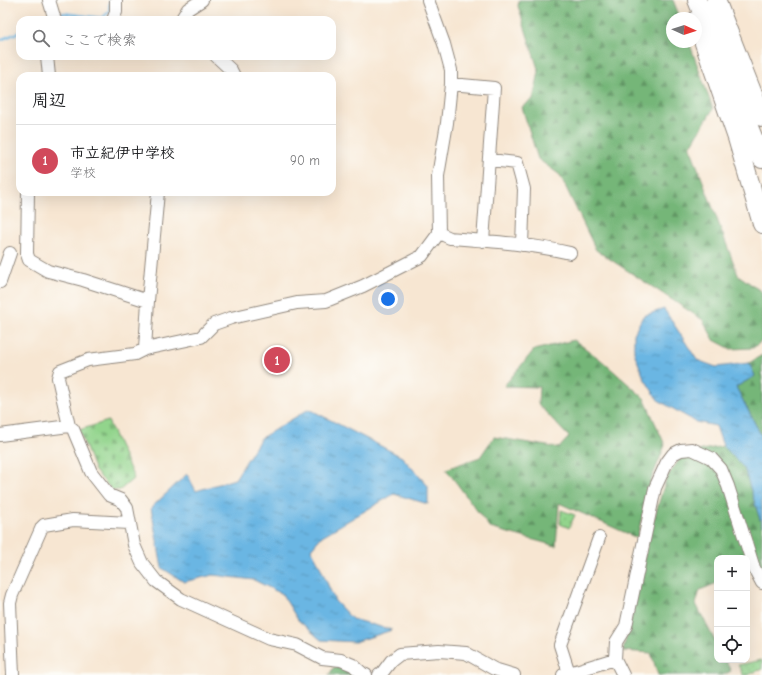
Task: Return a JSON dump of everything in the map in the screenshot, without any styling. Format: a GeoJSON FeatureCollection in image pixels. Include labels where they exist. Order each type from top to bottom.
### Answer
{"type":"FeatureCollection","features":[{"type":"Feature","properties":{"kind":"highway"},"geometry":{"type":"LineString","coordinates":[[689,0],[693,12]]}},
{"type":"Feature","properties":{"kind":"highway"},"geometry":{"type":"LineString","coordinates":[[697,0],[762,159]]}},
{"type":"Feature","properties":{"kind":"highway"},"geometry":{"type":"LineString","coordinates":[[716,0],[762,117]]}},
{"type":"Feature","properties":{"kind":"highway"},"geometry":{"type":"LineString","coordinates":[[721,0],[762,83]]}},
{"type":"Feature","properties":{"kind":"highway"},"geometry":{"type":"LineString","coordinates":[[702,36],[737,138],[762,224]]}},
{"type":"Feature","properties":{"kind":"street"},"geometry":{"type":"LineString","coordinates":[[49,0],[54,16]]}},
{"type":"Feature","properties":{"kind":"street"},"geometry":{"type":"LineString","coordinates":[[114,16],[116,0]]}},
{"type":"Feature","properties":{"kind":"street"},"geometry":{"type":"LineString","coordinates":[[184,16],[188,9],[202,0]]}},
{"type":"Feature","properties":{"kind":"street"},"geometry":{"type":"LineString","coordinates":[[366,675],[353,665],[341,660],[322,658],[297,645],[269,639],[181,599],[156,581],[142,563],[134,545],[127,508],[122,500],[109,495],[91,472],[73,429],[69,426],[58,378],[60,371],[88,360],[135,354],[145,349],[200,337],[214,324],[231,318],[297,303],[326,301],[363,286],[422,256],[439,233],[438,176],[448,124],[451,84],[451,70],[444,44],[428,0]]}},
{"type":"Feature","properties":{"kind":"street"},"geometry":{"type":"LineString","coordinates":[[47,60],[49,72]]}},
{"type":"Feature","properties":{"kind":"street"},"geometry":{"type":"LineString","coordinates":[[220,60],[232,72]]}},
{"type":"Feature","properties":{"kind":"street"},"geometry":{"type":"LineString","coordinates":[[451,84],[494,88],[483,241]]}},
{"type":"Feature","properties":{"kind":"street"},"geometry":{"type":"LineString","coordinates":[[490,160],[517,163],[524,189],[522,245]]}},
{"type":"Feature","properties":{"kind":"street"},"geometry":{"type":"LineString","coordinates":[[28,196],[27,254],[29,260]]}},
{"type":"Feature","properties":{"kind":"street"},"geometry":{"type":"LineString","coordinates":[[145,349],[158,196]]}},
{"type":"Feature","properties":{"kind":"street"},"geometry":{"type":"LineString","coordinates":[[439,233],[450,238],[551,248],[570,253]]}},
{"type":"Feature","properties":{"kind":"street"},"geometry":{"type":"LineString","coordinates":[[0,282],[5,251],[29,260],[48,271],[83,280],[148,301]]}},
{"type":"Feature","properties":{"kind":"street"},"geometry":{"type":"LineString","coordinates":[[0,435],[69,426]]}},
{"type":"Feature","properties":{"kind":"street"},"geometry":{"type":"LineString","coordinates":[[623,675],[615,659],[616,642],[626,626],[655,488],[667,462],[674,454],[681,450],[692,449],[711,458],[721,469],[728,486],[754,568],[762,583]]}},
{"type":"Feature","properties":{"kind":"street"},"geometry":{"type":"LineString","coordinates":[[13,675],[10,603],[12,595],[42,527],[44,525],[72,520],[129,523]]}},
{"type":"Feature","properties":{"kind":"street"},"geometry":{"type":"LineString","coordinates":[[599,538],[560,646],[566,674],[615,659]]}},
{"type":"Feature","properties":{"kind":"street"},"geometry":{"type":"LineString","coordinates":[[379,675],[391,660],[400,654],[439,651],[466,653],[494,669],[514,675]]}},
{"type":"Feature","properties":{"kind":"green space"},"geometry":{"type":"Polygon","coordinates":[[[519,0],[673,0],[678,12],[666,12],[666,48],[691,48],[713,109],[690,147],[738,275],[762,292],[762,341],[753,348],[731,349],[714,340],[703,320],[596,250],[560,175],[538,159],[522,107],[533,99],[539,72],[518,6],[519,0]]]}},
{"type":"Feature","properties":{"kind":"green space"},"geometry":{"type":"Polygon","coordinates":[[[574,340],[601,360],[644,398],[665,445],[650,483],[637,538],[559,503],[556,546],[490,528],[446,469],[480,457],[494,437],[559,448],[569,437],[538,404],[539,387],[504,386],[534,350],[574,340]]]}},
{"type":"Feature","properties":{"kind":"green space"},"geometry":{"type":"Polygon","coordinates":[[[762,355],[762,437],[736,387],[755,376],[749,363],[762,355]]]}},
{"type":"Feature","properties":{"kind":"green space"},"geometry":{"type":"Polygon","coordinates":[[[108,421],[134,478],[120,490],[112,490],[95,471],[79,430],[108,421]]]}},
{"type":"Feature","properties":{"kind":"green space"},"geometry":{"type":"Polygon","coordinates":[[[723,446],[744,468],[762,526],[762,574],[750,569],[750,555],[714,555],[714,584],[700,590],[696,604],[714,639],[714,663],[727,663],[731,671],[723,675],[658,675],[651,653],[623,651],[651,529],[666,479],[683,454],[723,446]]]}},
{"type":"Feature","properties":{"kind":"green space"},"geometry":{"type":"Polygon","coordinates":[[[561,510],[575,515],[569,528],[560,524],[561,510]]]}},
{"type":"Feature","properties":{"kind":"green space"},"geometry":{"type":"Polygon","coordinates":[[[762,660],[762,669],[748,675],[743,675],[738,665],[762,660]]]}},
{"type":"Feature","properties":{"kind":"green space"},"geometry":{"type":"Polygon","coordinates":[[[334,667],[354,673],[356,675],[329,675],[334,667]]]}},
{"type":"Feature","properties":{"kind":"water"},"geometry":{"type":"Polygon","coordinates":[[[664,309],[697,360],[716,367],[749,363],[755,376],[736,387],[762,437],[762,526],[744,468],[723,446],[716,426],[696,422],[658,400],[644,378],[634,352],[634,334],[643,316],[664,309]]]}},
{"type":"Feature","properties":{"kind":"water"},"geometry":{"type":"Polygon","coordinates":[[[309,409],[402,457],[428,486],[428,504],[394,494],[322,536],[311,549],[335,601],[352,619],[392,630],[355,642],[321,640],[298,620],[282,594],[254,580],[213,575],[184,582],[162,568],[151,508],[187,474],[196,491],[235,479],[261,438],[309,409]]]}},
{"type":"Feature","properties":{"kind":"waterway"},"geometry":{"type":"LineString","coordinates":[[104,16],[109,12],[110,0]]}},
{"type":"Feature","properties":{"kind":"waterway"},"geometry":{"type":"LineString","coordinates":[[57,16],[63,13],[86,16]]}},
{"type":"Feature","properties":{"kind":"waterway"},"geometry":{"type":"LineString","coordinates":[[0,40],[16,34]]}},
{"type":"Feature","properties":{"kind":"place","name":"市立紀伊中学校"},"geometry":{"type":"Point","coordinates":[277,360]}}]}
